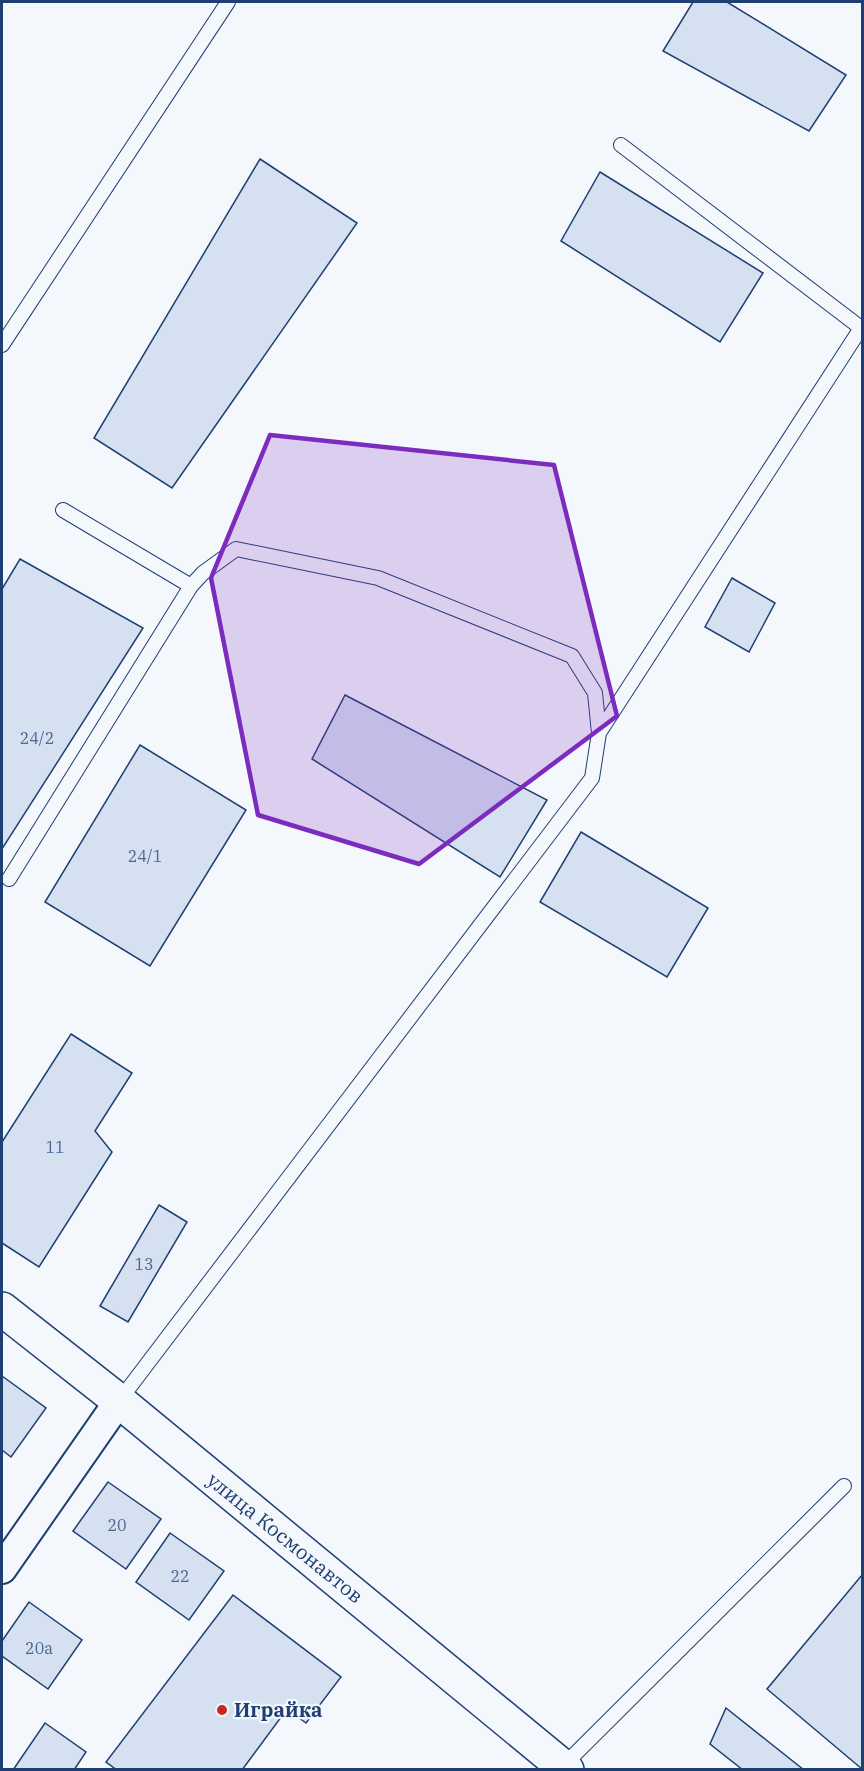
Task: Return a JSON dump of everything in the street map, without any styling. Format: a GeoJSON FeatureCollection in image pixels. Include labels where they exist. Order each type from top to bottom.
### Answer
{"type":"FeatureCollection","features":[{"type":"Feature","properties":{"kind":"street","name":"улица Космонавтов"},"geometry":{"type":"LineString","coordinates":[[2,1309],[119,1401],[565,1768]]}},
{"type":"Feature","properties":{"kind":"street"},"geometry":{"type":"LineString","coordinates":[[2,1569],[119,1401]]}},
{"type":"Feature","properties":{"kind":"lane"},"geometry":{"type":"LineString","coordinates":[[2,345],[228,2]]}},
{"type":"Feature","properties":{"kind":"lane"},"geometry":{"type":"LineString","coordinates":[[599,733],[861,328],[621,145]]}},
{"type":"Feature","properties":{"kind":"lane"},"geometry":{"type":"LineString","coordinates":[[63,510],[191,586]]}},
{"type":"Feature","properties":{"kind":"lane"},"geometry":{"type":"LineString","coordinates":[[9,879],[191,586],[203,573],[236,549],[378,578],[572,656],[596,693],[599,733],[592,778],[119,1401]]}},
{"type":"Feature","properties":{"kind":"lane"},"geometry":{"type":"LineString","coordinates":[[565,1768],[843,1486]]}},
{"type":"Feature","properties":{"kind":"highlighted area"},"geometry":{"type":"Polygon","coordinates":[[[270,435],[554,465],[617,716],[419,864],[258,815],[211,578],[270,435]]]}},
{"type":"Feature","properties":{"kind":"building"},"geometry":{"type":"Polygon","coordinates":[[[693,2],[727,2],[846,75],[809,131],[663,51],[693,2]]]}},
{"type":"Feature","properties":{"kind":"building"},"geometry":{"type":"Polygon","coordinates":[[[260,159],[357,223],[172,488],[94,438],[260,159]]]}},
{"type":"Feature","properties":{"kind":"building"},"geometry":{"type":"Polygon","coordinates":[[[600,172],[763,273],[720,342],[561,241],[600,172]]]}},
{"type":"Feature","properties":{"kind":"building"},"geometry":{"type":"Polygon","coordinates":[[[20,559],[143,628],[2,849],[2,589],[20,559]]]}},
{"type":"Feature","properties":{"kind":"building"},"geometry":{"type":"Polygon","coordinates":[[[732,578],[775,603],[749,652],[705,627],[732,578]]]}},
{"type":"Feature","properties":{"kind":"building"},"geometry":{"type":"Polygon","coordinates":[[[345,695],[547,800],[500,877],[312,759],[345,695]]]}},
{"type":"Feature","properties":{"kind":"building"},"geometry":{"type":"Polygon","coordinates":[[[140,745],[246,810],[150,966],[45,902],[140,745]]]}},
{"type":"Feature","properties":{"kind":"building"},"geometry":{"type":"Polygon","coordinates":[[[581,832],[708,908],[667,977],[540,902],[581,832]]]}},
{"type":"Feature","properties":{"kind":"building"},"geometry":{"type":"Polygon","coordinates":[[[71,1034],[132,1073],[95,1131],[112,1152],[39,1267],[2,1243],[2,1142],[71,1034]]]}},
{"type":"Feature","properties":{"kind":"building"},"geometry":{"type":"Polygon","coordinates":[[[159,1205],[187,1222],[128,1322],[100,1306],[159,1205]]]}},
{"type":"Feature","properties":{"kind":"building"},"geometry":{"type":"Polygon","coordinates":[[[2,1376],[46,1408],[11,1457],[2,1450],[2,1376]]]}},
{"type":"Feature","properties":{"kind":"building"},"geometry":{"type":"Polygon","coordinates":[[[108,1482],[161,1519],[126,1569],[73,1531],[108,1482]]]}},
{"type":"Feature","properties":{"kind":"building"},"geometry":{"type":"Polygon","coordinates":[[[170,1533],[224,1571],[189,1620],[136,1582],[170,1533]]]}},
{"type":"Feature","properties":{"kind":"building"},"geometry":{"type":"Polygon","coordinates":[[[862,1575],[862,1769],[767,1689],[862,1575]]]}},
{"type":"Feature","properties":{"kind":"building"},"geometry":{"type":"Polygon","coordinates":[[[233,1595],[341,1677],[306,1723],[287,1709],[242,1770],[117,1770],[106,1762],[233,1595]]]}},
{"type":"Feature","properties":{"kind":"building"},"geometry":{"type":"Polygon","coordinates":[[[29,1602],[82,1640],[48,1689],[2,1656],[2,1641],[29,1602]]]}},
{"type":"Feature","properties":{"kind":"building"},"geometry":{"type":"Polygon","coordinates":[[[726,1708],[804,1770],[743,1770],[710,1744],[726,1708]]]}},
{"type":"Feature","properties":{"kind":"building"},"geometry":{"type":"Polygon","coordinates":[[[45,1723],[86,1752],[74,1770],[13,1770],[45,1723]]]}},
{"type":"Feature","properties":{"kind":"place","name":"Играйка"},"geometry":{"type":"Point","coordinates":[222,1710]}}]}
